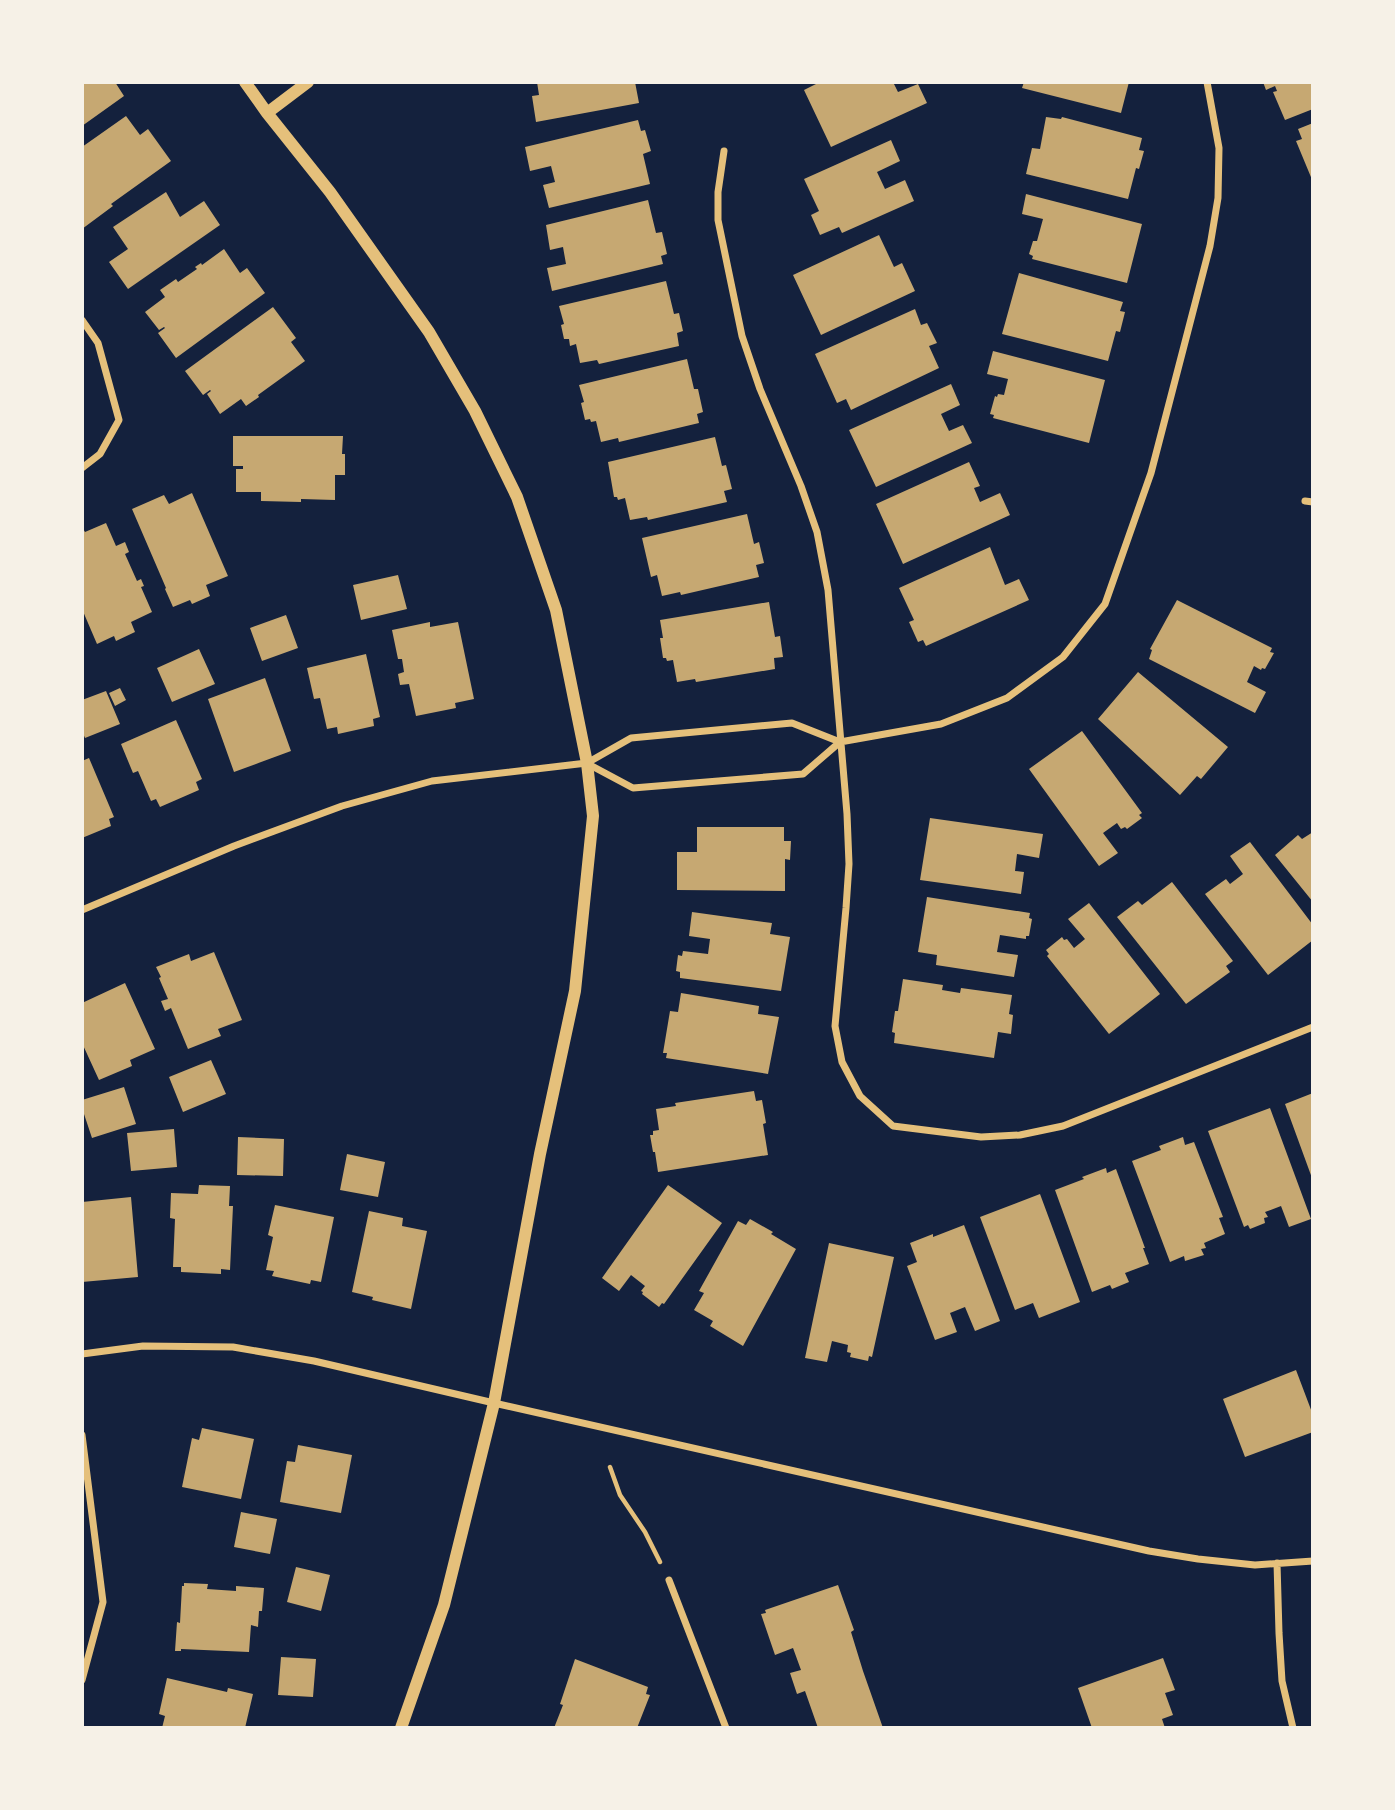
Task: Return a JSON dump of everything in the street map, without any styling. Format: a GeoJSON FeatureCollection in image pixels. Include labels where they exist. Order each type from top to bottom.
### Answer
{"type":"FeatureCollection","features":[{"type":"Feature","properties":{"kind":"street"},"geometry":{"type":"LineString","coordinates":[[245,82],[330,192],[429,332],[481,424],[517,497],[556,610],[587,763],[593,816],[575,991],[540,1154],[494,1403],[444,1605],[401,1728]]}},
{"type":"Feature","properties":{"kind":"street"},"geometry":{"type":"LineString","coordinates":[[267,113],[308,82]]}},
{"type":"Feature","properties":{"kind":"street"},"geometry":{"type":"LineString","coordinates":[[587,763],[633,788],[803,774],[840,742],[941,724],[1007,698],[1063,657],[1105,604],[1151,473],[1210,246],[1218,198],[1219,148],[1207,82]]}},
{"type":"Feature","properties":{"kind":"street"},"geometry":{"type":"LineString","coordinates":[[724,151],[718,192],[718,220],[742,336],[760,389],[801,486],[817,532],[828,590],[849,864],[835,1026],[842,1062],[860,1096],[893,1126],[981,1137],[1020,1135],[1063,1126],[1313,1027]]}},
{"type":"Feature","properties":{"kind":"street"},"geometry":{"type":"LineString","coordinates":[[82,320],[98,342],[119,420],[100,454],[82,468]]}},
{"type":"Feature","properties":{"kind":"street"},"geometry":{"type":"LineString","coordinates":[[82,910],[234,846],[342,806],[432,781],[587,763],[631,738],[792,723],[840,742]]}},
{"type":"Feature","properties":{"kind":"street"},"geometry":{"type":"LineString","coordinates":[[82,1354],[143,1346],[233,1347],[314,1360],[1149,1550],[1255,1565],[1313,1561]]}},
{"type":"Feature","properties":{"kind":"street"},"geometry":{"type":"LineString","coordinates":[[82,1435],[103,1602],[82,1680]]}},
{"type":"Feature","properties":{"kind":"street"},"geometry":{"type":"LineString","coordinates":[[1277,1563],[1283,1681],[1293,1728]]}},
{"type":"Feature","properties":{"kind":"street"},"geometry":{"type":"LineString","coordinates":[[669,1580],[726,1728]]}},
{"type":"Feature","properties":{"kind":"path"},"geometry":{"type":"LineString","coordinates":[[610,1467],[621,1495],[645,1532],[669,1580]]}},
{"type":"Feature","properties":{"kind":"building"},"geometry":{"type":"Polygon","coordinates":[[[82,82],[115,82],[124,96],[82,126],[82,82]]]}},
{"type":"Feature","properties":{"kind":"building"},"geometry":{"type":"Polygon","coordinates":[[[537,82],[635,82],[639,103],[536,122],[532,96],[539,95],[537,82]]]}},
{"type":"Feature","properties":{"kind":"building"},"geometry":{"type":"Polygon","coordinates":[[[820,82],[893,82],[898,92],[918,84],[927,103],[831,147],[804,90],[820,82]]]}},
{"type":"Feature","properties":{"kind":"building"},"geometry":{"type":"Polygon","coordinates":[[[1024,82],[1129,82],[1121,113],[1022,88],[1024,82]]]}},
{"type":"Feature","properties":{"kind":"building"},"geometry":{"type":"Polygon","coordinates":[[[1263,82],[1313,82],[1313,109],[1285,120],[1273,92],[1277,91],[1275,86],[1266,90],[1263,82]]]}},
{"type":"Feature","properties":{"kind":"building"},"geometry":{"type":"Polygon","coordinates":[[[126,116],[140,135],[148,129],[171,161],[111,204],[113,206],[82,229],[82,147],[126,116]]]}},
{"type":"Feature","properties":{"kind":"building"},"geometry":{"type":"Polygon","coordinates":[[[1046,117],[1062,117],[1142,138],[1139,150],[1144,151],[1139,169],[1136,168],[1128,199],[1026,174],[1032,148],[1040,149],[1046,117]]]}},
{"type":"Feature","properties":{"kind":"building"},"geometry":{"type":"Polygon","coordinates":[[[638,120],[641,131],[645,130],[651,151],[643,154],[650,184],[549,208],[543,185],[555,182],[551,166],[530,171],[525,147],[638,120]]]}},
{"type":"Feature","properties":{"kind":"building"},"geometry":{"type":"Polygon","coordinates":[[[1313,123],[1313,182],[1296,141],[1302,139],[1298,129],[1313,123]]]}},
{"type":"Feature","properties":{"kind":"building"},"geometry":{"type":"Polygon","coordinates":[[[891,140],[900,161],[877,172],[885,189],[905,180],[914,201],[842,233],[839,227],[820,235],[811,215],[819,211],[804,179],[891,140]]]}},
{"type":"Feature","properties":{"kind":"building"},"geometry":{"type":"Polygon","coordinates":[[[166,192],[180,217],[204,201],[220,225],[128,289],[109,262],[128,249],[113,227],[166,192]]]}},
{"type":"Feature","properties":{"kind":"building"},"geometry":{"type":"Polygon","coordinates":[[[1026,194],[1142,224],[1127,283],[1032,259],[1033,256],[1029,254],[1033,241],[1037,241],[1043,219],[1022,214],[1026,194]]]}},
{"type":"Feature","properties":{"kind":"building"},"geometry":{"type":"Polygon","coordinates":[[[648,200],[656,233],[662,232],[667,254],[661,256],[663,264],[552,291],[547,268],[566,264],[563,247],[550,250],[546,225],[648,200]]]}},
{"type":"Feature","properties":{"kind":"building"},"geometry":{"type":"Polygon","coordinates":[[[879,235],[894,267],[902,263],[915,291],[821,335],[793,275],[879,235]]]}},
{"type":"Feature","properties":{"kind":"building"},"geometry":{"type":"Polygon","coordinates":[[[224,249],[240,273],[247,268],[265,293],[176,358],[158,333],[165,328],[159,330],[145,312],[165,297],[160,290],[176,279],[178,282],[197,269],[195,267],[224,249]]]}},
{"type":"Feature","properties":{"kind":"building"},"geometry":{"type":"Polygon","coordinates":[[[1019,273],[1123,302],[1120,311],[1125,312],[1120,332],[1116,331],[1108,361],[1002,334],[1019,273]]]}},
{"type":"Feature","properties":{"kind":"building"},"geometry":{"type":"Polygon","coordinates":[[[666,281],[674,314],[679,313],[683,331],[677,333],[679,346],[599,364],[597,360],[580,363],[576,344],[570,346],[569,339],[564,339],[561,325],[564,324],[559,306],[666,281]]]}},
{"type":"Feature","properties":{"kind":"building"},"geometry":{"type":"Polygon","coordinates":[[[273,307],[296,338],[291,342],[305,361],[246,406],[241,399],[220,414],[207,394],[211,391],[203,395],[185,371],[273,307]]]}},
{"type":"Feature","properties":{"kind":"building"},"geometry":{"type":"Polygon","coordinates":[[[915,309],[921,325],[927,323],[937,343],[929,346],[939,368],[851,410],[846,399],[837,403],[815,354],[915,309]]]}},
{"type":"Feature","properties":{"kind":"building"},"geometry":{"type":"Polygon","coordinates":[[[993,351],[1105,380],[1089,443],[993,418],[994,415],[990,414],[995,396],[1004,395],[1008,379],[987,374],[993,351]]]}},
{"type":"Feature","properties":{"kind":"building"},"geometry":{"type":"Polygon","coordinates":[[[687,359],[703,412],[697,414],[699,423],[619,442],[618,438],[601,442],[596,421],[585,420],[579,385],[687,359]]]}},
{"type":"Feature","properties":{"kind":"building"},"geometry":{"type":"Polygon","coordinates":[[[951,384],[960,405],[941,414],[949,431],[963,425],[972,443],[876,487],[849,430],[951,384]]]}},
{"type":"Feature","properties":{"kind":"building"},"geometry":{"type":"Polygon","coordinates":[[[233,436],[343,436],[345,475],[335,475],[335,500],[261,501],[261,492],[236,492],[236,469],[243,469],[243,466],[233,466],[233,436]]]}},
{"type":"Feature","properties":{"kind":"building"},"geometry":{"type":"Polygon","coordinates":[[[715,437],[722,466],[726,465],[732,489],[724,491],[727,502],[648,520],[647,517],[630,520],[625,498],[618,500],[614,497],[608,462],[715,437]]]}},
{"type":"Feature","properties":{"kind":"building"},"geometry":{"type":"Polygon","coordinates":[[[969,462],[980,486],[974,488],[980,502],[1000,493],[1010,515],[903,564],[876,504],[969,462]]]}},
{"type":"Feature","properties":{"kind":"building"},"geometry":{"type":"Polygon","coordinates":[[[192,493],[228,576],[206,585],[210,596],[192,604],[190,600],[173,607],[132,509],[164,495],[169,504],[192,493]]]}},
{"type":"Feature","properties":{"kind":"building"},"geometry":{"type":"Polygon","coordinates":[[[747,514],[754,544],[759,542],[764,563],[756,565],[759,577],[681,595],[680,592],[662,596],[657,575],[651,577],[642,538],[747,514]]]}},
{"type":"Feature","properties":{"kind":"building"},"geometry":{"type":"Polygon","coordinates":[[[106,523],[116,546],[125,542],[129,552],[125,554],[137,581],[141,579],[144,586],[141,587],[152,612],[131,622],[135,632],[116,641],[114,636],[97,644],[82,609],[82,527],[85,532],[106,523]]]}},
{"type":"Feature","properties":{"kind":"building"},"geometry":{"type":"Polygon","coordinates":[[[990,547],[1005,585],[1019,579],[1029,600],[926,646],[923,640],[918,642],[909,622],[914,620],[899,588],[990,547]]]}},
{"type":"Feature","properties":{"kind":"building"},"geometry":{"type":"Polygon","coordinates":[[[398,575],[407,609],[361,620],[353,585],[398,575]]]}},
{"type":"Feature","properties":{"kind":"building"},"geometry":{"type":"Polygon","coordinates":[[[1177,600],[1272,648],[1270,652],[1274,653],[1265,669],[1254,666],[1247,682],[1266,692],[1255,713],[1149,659],[1150,649],[1177,600]]]}},
{"type":"Feature","properties":{"kind":"building"},"geometry":{"type":"Polygon","coordinates":[[[769,602],[775,637],[780,636],[783,657],[774,658],[775,669],[696,682],[695,679],[677,682],[673,660],[667,661],[663,658],[660,620],[769,602]]]}},
{"type":"Feature","properties":{"kind":"building"},"geometry":{"type":"Polygon","coordinates":[[[286,615],[298,648],[262,661],[250,628],[286,615]]]}},
{"type":"Feature","properties":{"kind":"building"},"geometry":{"type":"Polygon","coordinates":[[[430,622],[430,627],[458,622],[474,699],[455,703],[456,708],[416,716],[409,684],[400,685],[398,674],[404,672],[402,659],[398,659],[392,630],[430,622]]]}},
{"type":"Feature","properties":{"kind":"building"},"geometry":{"type":"Polygon","coordinates":[[[199,649],[215,684],[172,702],[157,668],[199,649]]]}},
{"type":"Feature","properties":{"kind":"building"},"geometry":{"type":"Polygon","coordinates":[[[366,654],[380,717],[373,719],[374,726],[338,734],[337,727],[327,729],[320,698],[314,699],[307,668],[366,654]]]}},
{"type":"Feature","properties":{"kind":"building"},"geometry":{"type":"Polygon","coordinates":[[[1138,672],[1228,747],[1201,779],[1197,776],[1180,795],[1098,719],[1138,672]]]}},
{"type":"Feature","properties":{"kind":"building"},"geometry":{"type":"Polygon","coordinates":[[[265,678],[291,751],[234,772],[208,699],[265,678]]]}},
{"type":"Feature","properties":{"kind":"building"},"geometry":{"type":"Polygon","coordinates":[[[120,688],[126,700],[115,706],[109,693],[120,688]]]}},
{"type":"Feature","properties":{"kind":"building"},"geometry":{"type":"Polygon","coordinates":[[[106,691],[120,724],[85,738],[82,731],[82,700],[106,691]]]}},
{"type":"Feature","properties":{"kind":"building"},"geometry":{"type":"Polygon","coordinates":[[[176,720],[202,779],[196,782],[199,790],[160,807],[156,799],[151,801],[138,771],[133,773],[121,744],[176,720]]]}},
{"type":"Feature","properties":{"kind":"building"},"geometry":{"type":"Polygon","coordinates":[[[1082,731],[1142,813],[1139,815],[1142,818],[1127,829],[1121,829],[1117,823],[1103,833],[1118,853],[1099,866],[1029,769],[1082,731]]]}},
{"type":"Feature","properties":{"kind":"building"},"geometry":{"type":"Polygon","coordinates":[[[89,758],[114,817],[109,819],[111,826],[82,838],[82,761],[89,758]]]}},
{"type":"Feature","properties":{"kind":"building"},"geometry":{"type":"Polygon","coordinates":[[[930,818],[1043,834],[1039,858],[1017,854],[1015,871],[1024,872],[1021,894],[920,880],[930,818]]]}},
{"type":"Feature","properties":{"kind":"building"},"geometry":{"type":"Polygon","coordinates":[[[697,827],[784,827],[784,841],[791,841],[790,860],[785,859],[785,891],[677,890],[677,852],[697,852],[697,827]]]}},
{"type":"Feature","properties":{"kind":"building"},"geometry":{"type":"Polygon","coordinates":[[[1313,832],[1313,902],[1275,855],[1298,835],[1302,839],[1313,832]]]}},
{"type":"Feature","properties":{"kind":"building"},"geometry":{"type":"Polygon","coordinates":[[[1250,842],[1313,925],[1313,940],[1268,975],[1205,894],[1226,879],[1230,884],[1243,874],[1230,856],[1250,842]]]}},
{"type":"Feature","properties":{"kind":"building"},"geometry":{"type":"Polygon","coordinates":[[[1172,882],[1233,961],[1226,966],[1230,972],[1186,1004],[1117,917],[1138,901],[1142,905],[1172,882]]]}},
{"type":"Feature","properties":{"kind":"building"},"geometry":{"type":"Polygon","coordinates":[[[927,897],[1030,913],[1029,918],[1032,919],[1026,939],[1000,935],[997,952],[1018,955],[1014,977],[936,965],[937,955],[918,952],[927,897]]]}},
{"type":"Feature","properties":{"kind":"building"},"geometry":{"type":"Polygon","coordinates":[[[1089,903],[1160,994],[1109,1034],[1047,956],[1049,954],[1046,950],[1062,937],[1074,948],[1085,939],[1068,919],[1089,903]]]}},
{"type":"Feature","properties":{"kind":"building"},"geometry":{"type":"Polygon","coordinates":[[[692,912],[772,923],[770,934],[790,937],[781,991],[680,978],[680,972],[676,971],[678,955],[682,956],[683,951],[708,954],[710,939],[689,936],[692,912]]]}},
{"type":"Feature","properties":{"kind":"building"},"geometry":{"type":"Polygon","coordinates":[[[214,952],[242,1020],[218,1029],[221,1036],[188,1049],[171,1008],[165,1011],[161,1001],[168,999],[156,967],[189,954],[191,961],[214,952]]]}},
{"type":"Feature","properties":{"kind":"building"},"geometry":{"type":"Polygon","coordinates":[[[903,979],[943,985],[942,990],[960,993],[961,988],[1012,995],[1009,1014],[1013,1015],[1011,1034],[998,1032],[994,1058],[894,1043],[895,1033],[892,1032],[903,979]]]}},
{"type":"Feature","properties":{"kind":"building"},"geometry":{"type":"Polygon","coordinates":[[[125,983],[155,1049],[130,1060],[132,1066],[99,1080],[82,1043],[82,1003],[125,983]]]}},
{"type":"Feature","properties":{"kind":"building"},"geometry":{"type":"Polygon","coordinates":[[[681,993],[759,1006],[758,1014],[779,1017],[768,1074],[666,1058],[667,1053],[663,1053],[670,1011],[678,1012],[681,993]]]}},
{"type":"Feature","properties":{"kind":"building"},"geometry":{"type":"Polygon","coordinates":[[[211,1060],[226,1094],[183,1112],[169,1077],[211,1060]]]}},
{"type":"Feature","properties":{"kind":"building"},"geometry":{"type":"Polygon","coordinates":[[[124,1087],[136,1124],[92,1138],[82,1100],[124,1087]]]}},
{"type":"Feature","properties":{"kind":"building"},"geometry":{"type":"Polygon","coordinates":[[[754,1091],[756,1101],[762,1100],[768,1155],[658,1172],[650,1135],[659,1130],[656,1109],[676,1106],[675,1103],[754,1091]]]}},
{"type":"Feature","properties":{"kind":"building"},"geometry":{"type":"Polygon","coordinates":[[[1313,1093],[1313,1178],[1312,1178],[1285,1104],[1313,1093]]]}},
{"type":"Feature","properties":{"kind":"building"},"geometry":{"type":"Polygon","coordinates":[[[1270,1108],[1311,1219],[1289,1227],[1281,1206],[1265,1212],[1268,1217],[1264,1218],[1265,1223],[1250,1229],[1248,1225],[1244,1227],[1208,1131],[1270,1108]]]}},
{"type":"Feature","properties":{"kind":"building"},"geometry":{"type":"Polygon","coordinates":[[[174,1129],[177,1167],[131,1171],[127,1133],[174,1129]]]}},
{"type":"Feature","properties":{"kind":"building"},"geometry":{"type":"Polygon","coordinates":[[[238,1137],[284,1139],[283,1176],[237,1175],[238,1137]]]}},
{"type":"Feature","properties":{"kind":"building"},"geometry":{"type":"Polygon","coordinates":[[[1183,1137],[1185,1145],[1194,1142],[1223,1217],[1219,1218],[1225,1234],[1204,1243],[1206,1248],[1201,1249],[1204,1255],[1185,1261],[1184,1256],[1170,1262],[1132,1161],[1161,1150],[1159,1146],[1183,1137]]]}},
{"type":"Feature","properties":{"kind":"building"},"geometry":{"type":"Polygon","coordinates":[[[347,1154],[385,1162],[378,1197],[340,1190],[347,1154]]]}},
{"type":"Feature","properties":{"kind":"building"},"geometry":{"type":"Polygon","coordinates":[[[1106,1168],[1107,1173],[1116,1169],[1149,1264],[1125,1273],[1129,1282],[1112,1289],[1110,1285],[1092,1292],[1055,1190],[1106,1168]]]}},
{"type":"Feature","properties":{"kind":"building"},"geometry":{"type":"Polygon","coordinates":[[[199,1185],[230,1186],[229,1206],[233,1206],[230,1270],[221,1269],[221,1274],[181,1272],[181,1267],[173,1267],[175,1219],[170,1218],[171,1193],[198,1194],[199,1185]]]}},
{"type":"Feature","properties":{"kind":"building"},"geometry":{"type":"Polygon","coordinates":[[[668,1185],[722,1223],[664,1304],[659,1307],[642,1294],[645,1286],[631,1275],[619,1291],[602,1278],[668,1185]]]}},
{"type":"Feature","properties":{"kind":"building"},"geometry":{"type":"Polygon","coordinates":[[[1040,1194],[1080,1302],[1039,1318],[1033,1303],[1015,1310],[980,1217],[1040,1194]]]}},
{"type":"Feature","properties":{"kind":"building"},"geometry":{"type":"Polygon","coordinates":[[[131,1197],[138,1277],[82,1282],[82,1202],[131,1197]]]}},
{"type":"Feature","properties":{"kind":"building"},"geometry":{"type":"Polygon","coordinates":[[[275,1205],[334,1217],[321,1282],[311,1280],[310,1284],[272,1276],[274,1271],[266,1270],[273,1237],[268,1235],[275,1205]]]}},
{"type":"Feature","properties":{"kind":"building"},"geometry":{"type":"Polygon","coordinates":[[[369,1211],[403,1218],[402,1226],[427,1231],[411,1309],[372,1300],[373,1297],[352,1292],[369,1211]]]}},
{"type":"Feature","properties":{"kind":"building"},"geometry":{"type":"Polygon","coordinates":[[[750,1219],[796,1249],[743,1346],[710,1326],[713,1321],[694,1310],[704,1293],[699,1291],[738,1221],[746,1225],[750,1219]]]}},
{"type":"Feature","properties":{"kind":"building"},"geometry":{"type":"Polygon","coordinates":[[[964,1225],[1000,1321],[975,1331],[965,1307],[950,1313],[957,1332],[935,1340],[907,1266],[917,1262],[910,1243],[964,1225]]]}},
{"type":"Feature","properties":{"kind":"building"},"geometry":{"type":"Polygon","coordinates":[[[829,1243],[894,1257],[872,1357],[869,1356],[868,1361],[850,1357],[851,1353],[847,1352],[848,1345],[832,1341],[827,1362],[805,1358],[829,1243]]]}},
{"type":"Feature","properties":{"kind":"building"},"geometry":{"type":"Polygon","coordinates":[[[1296,1370],[1313,1415],[1313,1432],[1245,1457],[1223,1399],[1296,1370]]]}},
{"type":"Feature","properties":{"kind":"building"},"geometry":{"type":"Polygon","coordinates":[[[202,1428],[254,1439],[241,1499],[182,1487],[192,1438],[199,1440],[202,1428]]]}},
{"type":"Feature","properties":{"kind":"building"},"geometry":{"type":"Polygon","coordinates":[[[298,1445],[352,1455],[341,1513],[280,1502],[287,1461],[295,1462],[298,1445]]]}},
{"type":"Feature","properties":{"kind":"building"},"geometry":{"type":"Polygon","coordinates":[[[241,1512],[277,1519],[270,1554],[234,1547],[241,1512]]]}},
{"type":"Feature","properties":{"kind":"building"},"geometry":{"type":"Polygon","coordinates":[[[296,1567],[330,1575],[321,1611],[287,1602],[296,1567]]]}},
{"type":"Feature","properties":{"kind":"building"},"geometry":{"type":"Polygon","coordinates":[[[184,1583],[208,1584],[207,1589],[236,1591],[236,1586],[264,1588],[258,1627],[251,1625],[249,1652],[175,1651],[184,1583]]]}},
{"type":"Feature","properties":{"kind":"building"},"geometry":{"type":"Polygon","coordinates":[[[838,1585],[883,1728],[818,1728],[805,1691],[797,1694],[790,1673],[801,1670],[793,1648],[775,1655],[761,1614],[766,1613],[765,1610],[838,1585]]]}},
{"type":"Feature","properties":{"kind":"building"},"geometry":{"type":"Polygon","coordinates":[[[281,1657],[316,1659],[313,1697],[278,1695],[281,1657]]]}},
{"type":"Feature","properties":{"kind":"building"},"geometry":{"type":"Polygon","coordinates":[[[1163,1658],[1175,1690],[1165,1693],[1173,1715],[1162,1719],[1165,1728],[1092,1728],[1078,1688],[1163,1658]]]}},
{"type":"Feature","properties":{"kind":"building"},"geometry":{"type":"Polygon","coordinates":[[[575,1659],[648,1687],[646,1694],[650,1695],[637,1728],[554,1728],[575,1659]]]}},
{"type":"Feature","properties":{"kind":"building"},"geometry":{"type":"Polygon","coordinates":[[[167,1678],[227,1692],[228,1688],[253,1694],[245,1728],[162,1728],[165,1716],[159,1714],[167,1678]]]}}]}
